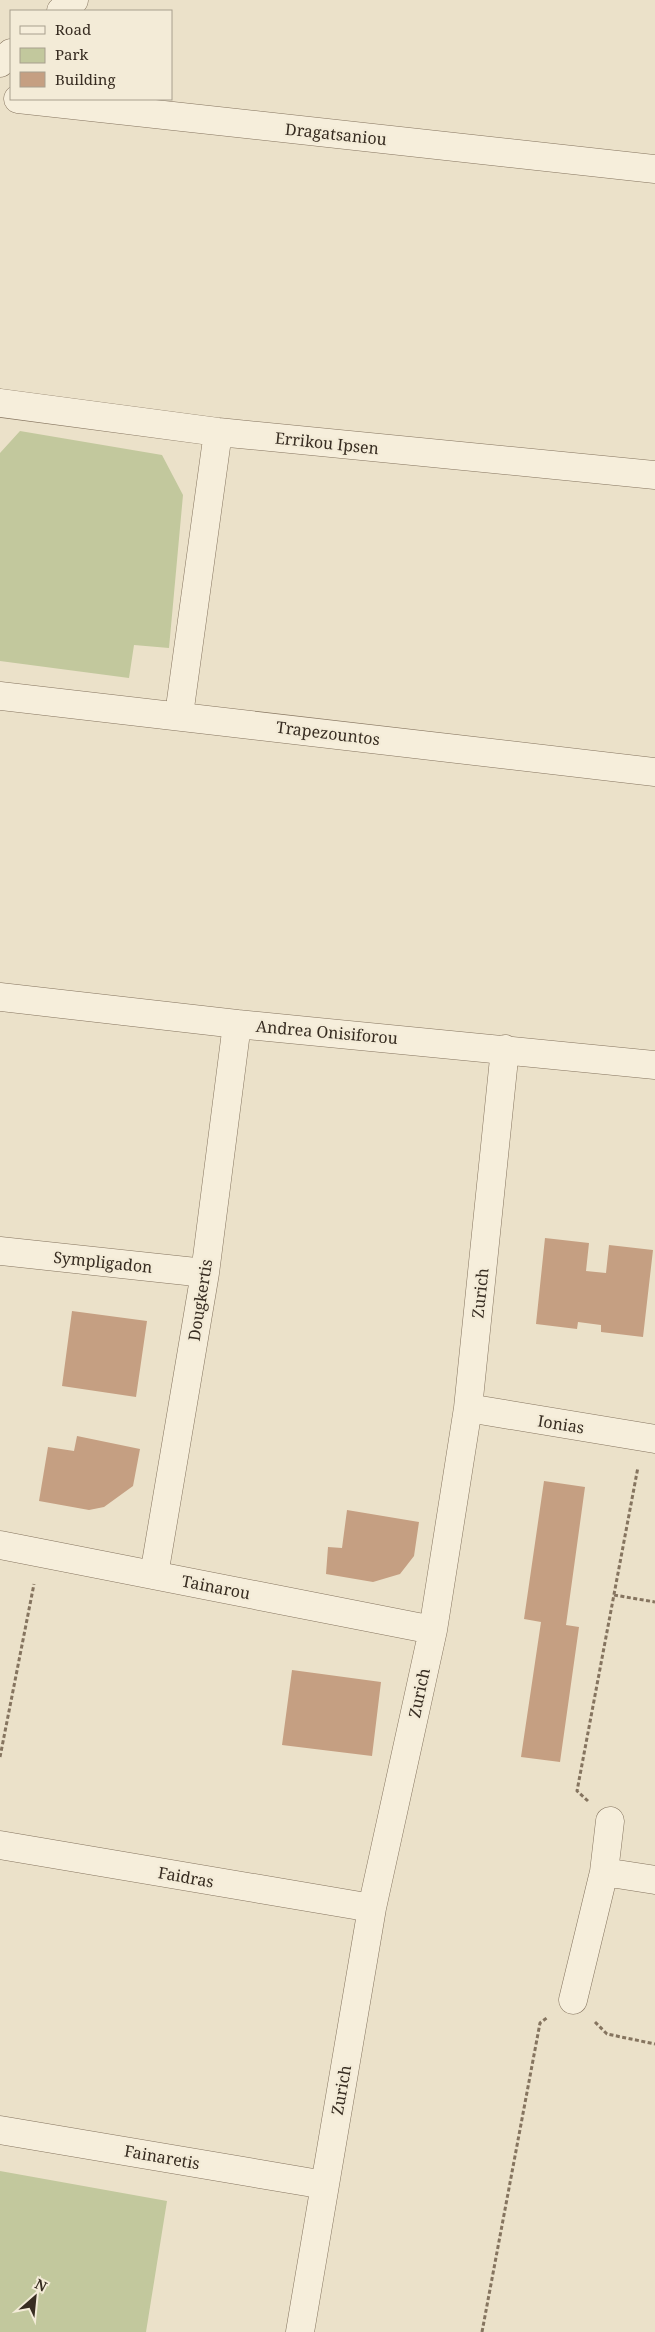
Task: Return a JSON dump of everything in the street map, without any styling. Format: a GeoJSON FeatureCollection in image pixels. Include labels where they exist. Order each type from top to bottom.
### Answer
{"type":"FeatureCollection","features":[{"type":"Feature","properties":{"kind":"street"},"geometry":{"type":"LineString","coordinates":[[62,10],[74,0]]}},
{"type":"Feature","properties":{"kind":"street"},"geometry":{"type":"LineString","coordinates":[[0,62],[10,54]]}},
{"type":"Feature","properties":{"kind":"street","name":"Dragatsaniou"},"geometry":{"type":"LineString","coordinates":[[27,100],[655,169]]}},
{"type":"Feature","properties":{"kind":"street","name":"Errikou Ipsen"},"geometry":{"type":"LineString","coordinates":[[0,403],[218,432],[655,475]]}},
{"type":"Feature","properties":{"kind":"street"},"geometry":{"type":"LineString","coordinates":[[179,715],[218,432]]}},
{"type":"Feature","properties":{"kind":"street","name":"Trapezountos"},"geometry":{"type":"LineString","coordinates":[[0,696],[179,715],[655,772]]}},
{"type":"Feature","properties":{"kind":"street","name":"Andrea Onisiforou"},"geometry":{"type":"LineString","coordinates":[[0,997],[237,1024],[655,1065]]}},
{"type":"Feature","properties":{"kind":"street","name":"Dougkertis"},"geometry":{"type":"LineString","coordinates":[[154,1575],[205,1273],[237,1024]]}},
{"type":"Feature","properties":{"kind":"street","name":"Zurich"},"geometry":{"type":"LineString","coordinates":[[300,2332],[372,1908],[433,1630],[468,1408],[505,1049]]}},
{"type":"Feature","properties":{"kind":"street","name":"Sympligadon"},"geometry":{"type":"LineString","coordinates":[[0,1251],[205,1273]]}},
{"type":"Feature","properties":{"kind":"street","name":"Ionias"},"geometry":{"type":"LineString","coordinates":[[468,1408],[649,1438]]}},
{"type":"Feature","properties":{"kind":"street","name":"Tainarou"},"geometry":{"type":"LineString","coordinates":[[0,1545],[433,1630]]}},
{"type":"Feature","properties":{"kind":"street"},"geometry":{"type":"LineString","coordinates":[[573,2000],[604,1872],[610,1821]]}},
{"type":"Feature","properties":{"kind":"street","name":"Faidras"},"geometry":{"type":"LineString","coordinates":[[0,1845],[372,1908]]}},
{"type":"Feature","properties":{"kind":"street"},"geometry":{"type":"LineString","coordinates":[[604,1872],[655,1880]]}},
{"type":"Feature","properties":{"kind":"street","name":"Fainaretis"},"geometry":{"type":"LineString","coordinates":[[0,2130],[325,2185]]}},
{"type":"Feature","properties":{"kind":"path"},"geometry":{"type":"LineString","coordinates":[[610,1821],[577,1791],[614,1595],[649,1438]]}},
{"type":"Feature","properties":{"kind":"path"},"geometry":{"type":"LineString","coordinates":[[0,1757],[40,1553]]}},
{"type":"Feature","properties":{"kind":"path"},"geometry":{"type":"LineString","coordinates":[[614,1595],[655,1602]]}},
{"type":"Feature","properties":{"kind":"path"},"geometry":{"type":"LineString","coordinates":[[482,2332],[540,2023],[573,2000],[607,2034],[655,2044]]}},
{"type":"Feature","properties":{"kind":"green space"},"geometry":{"type":"Polygon","coordinates":[[[20,431],[162,455],[183,495],[169,648],[134,645],[129,678],[0,661],[0,453],[20,431]]]}},
{"type":"Feature","properties":{"kind":"green space"},"geometry":{"type":"Polygon","coordinates":[[[0,2171],[167,2201],[146,2332],[0,2332],[0,2171]]]}},
{"type":"Feature","properties":{"kind":"building"},"geometry":{"type":"Polygon","coordinates":[[[545,1238],[589,1243],[586,1271],[606,1273],[609,1245],[653,1250],[643,1337],[601,1332],[601,1325],[578,1322],[577,1329],[536,1324],[545,1238]]]}},
{"type":"Feature","properties":{"kind":"building"},"geometry":{"type":"Polygon","coordinates":[[[72,1311],[147,1321],[136,1397],[62,1386],[72,1311]]]}},
{"type":"Feature","properties":{"kind":"building"},"geometry":{"type":"Polygon","coordinates":[[[77,1436],[140,1449],[133,1486],[104,1507],[89,1510],[39,1501],[48,1447],[74,1451],[77,1436]]]}},
{"type":"Feature","properties":{"kind":"building"},"geometry":{"type":"Polygon","coordinates":[[[544,1481],[585,1487],[566,1625],[579,1627],[560,1762],[521,1757],[541,1622],[524,1619],[544,1481]]]}},
{"type":"Feature","properties":{"kind":"building"},"geometry":{"type":"Polygon","coordinates":[[[347,1510],[419,1522],[414,1556],[400,1574],[373,1582],[326,1574],[328,1547],[342,1548],[347,1510]]]}},
{"type":"Feature","properties":{"kind":"building"},"geometry":{"type":"Polygon","coordinates":[[[292,1670],[381,1682],[372,1756],[282,1745],[292,1670]]]}}]}
